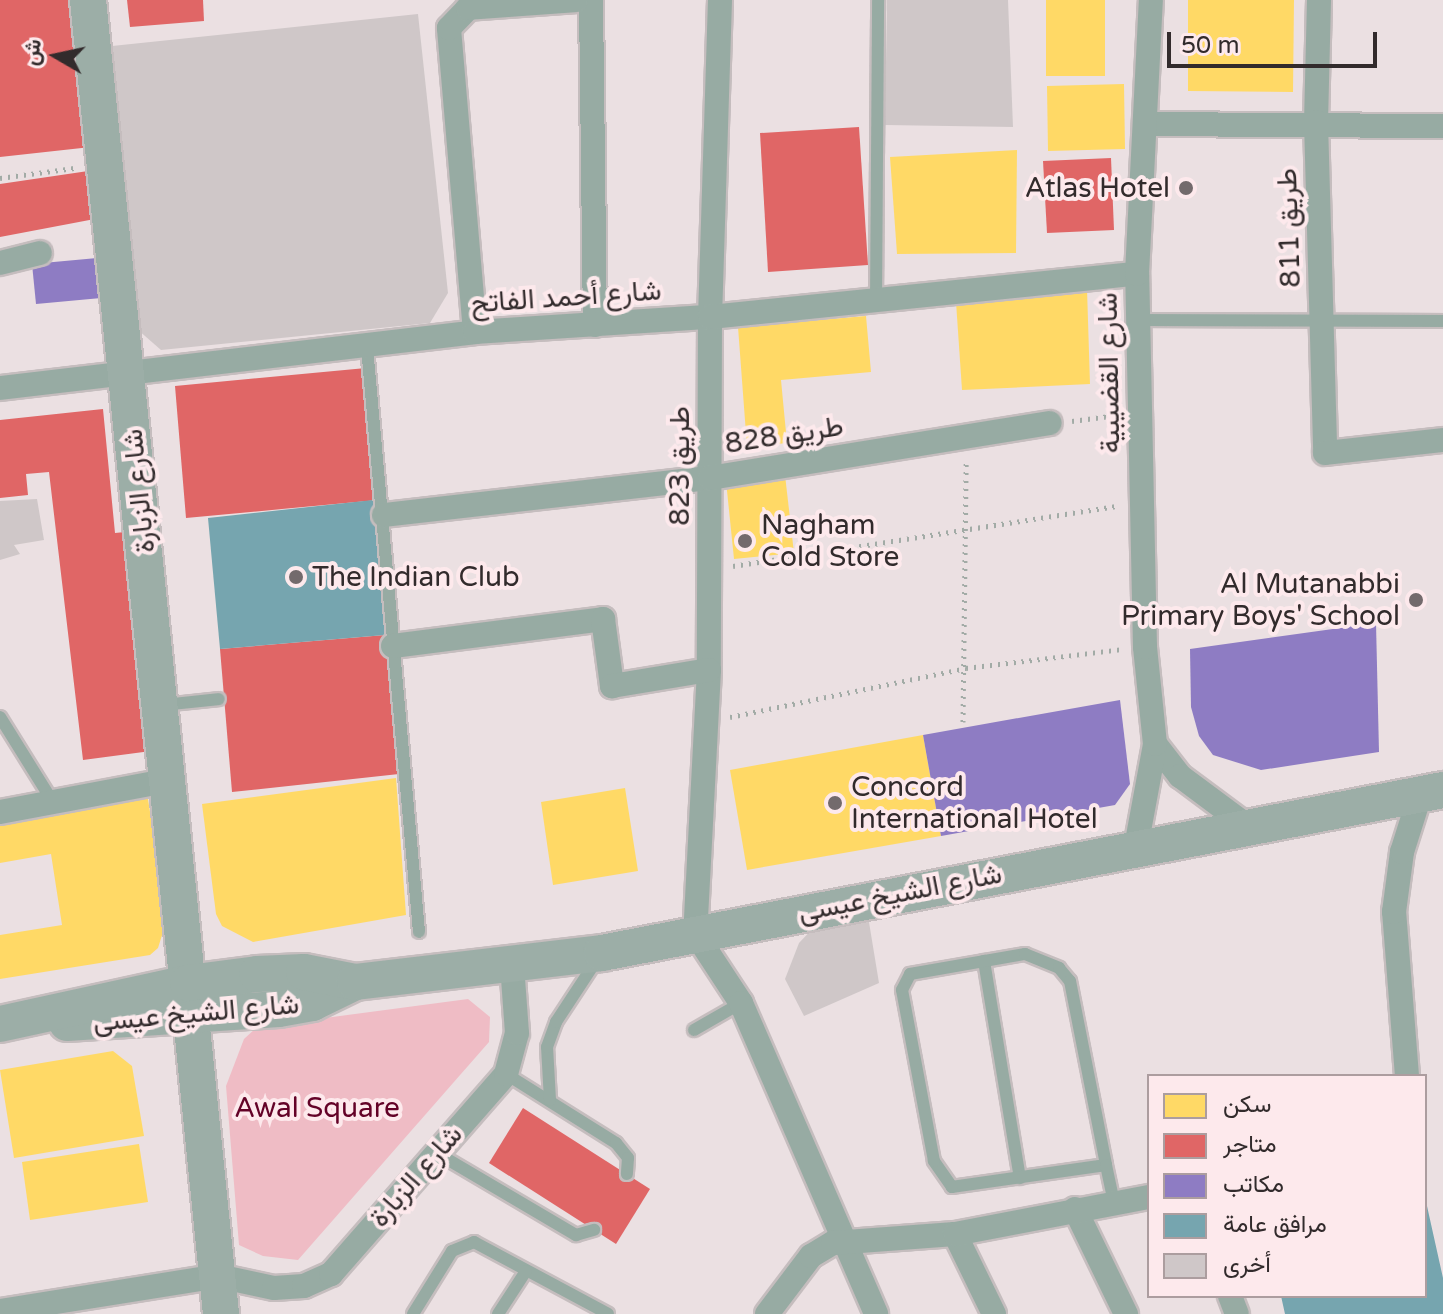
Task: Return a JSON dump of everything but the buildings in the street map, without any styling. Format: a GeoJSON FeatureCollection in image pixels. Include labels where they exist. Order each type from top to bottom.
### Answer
{"type":"FeatureCollection","features":[{"type":"Feature","properties":{"kind":"street","name":"شارع الزبارة"},"geometry":{"type":"LineString","coordinates":[[88,0],[192,1018]]}},
{"type":"Feature","properties":{"kind":"street"},"geometry":{"type":"LineString","coordinates":[[475,332],[449,28],[468,8],[576,0]]}},
{"type":"Feature","properties":{"kind":"street"},"geometry":{"type":"LineString","coordinates":[[591,0],[595,325]]}},
{"type":"Feature","properties":{"kind":"street","name":"طريق 823"},"geometry":{"type":"LineString","coordinates":[[695,933],[709,670],[710,317],[720,0]]}},
{"type":"Feature","properties":{"kind":"street","name":"شارع القضيبية"},"geometry":{"type":"LineString","coordinates":[[1136,847],[1155,744],[1145,647],[1137,274],[1151,0]]}},
{"type":"Feature","properties":{"kind":"street","name":"طريق 811"},"geometry":{"type":"LineString","coordinates":[[1319,0],[1316,122],[1325,453],[1443,440]]}},
{"type":"Feature","properties":{"kind":"street"},"geometry":{"type":"LineString","coordinates":[[1145,124],[1316,122],[1443,126]]}},
{"type":"Feature","properties":{"kind":"street"},"geometry":{"type":"LineString","coordinates":[[0,263],[40,253]]}},
{"type":"Feature","properties":{"kind":"street","name":"شارع أحمد الفاتح"},"geometry":{"type":"LineString","coordinates":[[0,388],[127,375],[269,348],[367,347],[406,334],[710,317],[1137,274]]}},
{"type":"Feature","properties":{"kind":"street","name":"طريق 828"},"geometry":{"type":"LineString","coordinates":[[384,515],[710,478],[1050,423]]}},
{"type":"Feature","properties":{"kind":"street"},"geometry":{"type":"LineString","coordinates":[[393,646],[603,619],[612,686],[709,670]]}},
{"type":"Feature","properties":{"kind":"street"},"geometry":{"type":"LineString","coordinates":[[1155,744],[1180,776],[1247,826]]}},
{"type":"Feature","properties":{"kind":"street"},"geometry":{"type":"LineString","coordinates":[[1,811],[166,781]]}},
{"type":"Feature","properties":{"kind":"street"},"geometry":{"type":"LineString","coordinates":[[1407,1074],[1394,912],[1402,852],[1431,793]]}},
{"type":"Feature","properties":{"kind":"street","name":"شارع الشيخ عيسى"},"geometry":{"type":"LineString","coordinates":[[16,1021],[188,983],[304,972],[355,982],[602,953],[1136,847],[1431,793]]}},
{"type":"Feature","properties":{"kind":"street"},"geometry":{"type":"LineString","coordinates":[[695,933],[741,1003],[876,1314]]}},
{"type":"Feature","properties":{"kind":"street","name":"شارع الزبارة"},"geometry":{"type":"LineString","coordinates":[[218,1276],[274,1288],[304,1286],[331,1274],[506,1074],[517,1033],[512,965]]}},
{"type":"Feature","properties":{"kind":"street","name":"شارع الشيخ عيسى"},"geometry":{"type":"LineString","coordinates":[[16,1021],[64,1023],[192,1018],[312,1003],[355,982]]}},
{"type":"Feature","properties":{"kind":"street"},"geometry":{"type":"LineString","coordinates":[[192,1018],[221,1314]]}},
{"type":"Feature","properties":{"kind":"street"},"geometry":{"type":"LineString","coordinates":[[767,1314],[811,1256],[845,1241],[955,1234],[1147,1197]]}},
{"type":"Feature","properties":{"kind":"street"},"geometry":{"type":"LineString","coordinates":[[1075,1209],[1126,1314]]}},
{"type":"Feature","properties":{"kind":"street"},"geometry":{"type":"LineString","coordinates":[[955,1234],[994,1314]]}},
{"type":"Feature","properties":{"kind":"street"},"geometry":{"type":"LineString","coordinates":[[0,1311],[218,1276]]}},
{"type":"Feature","properties":{"kind":"lane"},"geometry":{"type":"LineString","coordinates":[[876,302],[878,0]]}},
{"type":"Feature","properties":{"kind":"lane"},"geometry":{"type":"LineString","coordinates":[[1138,320],[1322,318],[1443,321]]}},
{"type":"Feature","properties":{"kind":"lane"},"geometry":{"type":"LineString","coordinates":[[367,347],[419,932]]}},
{"type":"Feature","properties":{"kind":"lane"},"geometry":{"type":"LineString","coordinates":[[160,706],[219,699]]}},
{"type":"Feature","properties":{"kind":"lane"},"geometry":{"type":"LineString","coordinates":[[0,717],[53,802]]}},
{"type":"Feature","properties":{"kind":"lane"},"geometry":{"type":"LineString","coordinates":[[550,1100],[547,1047],[556,1022],[602,953]]}},
{"type":"Feature","properties":{"kind":"lane"},"geometry":{"type":"LineString","coordinates":[[1106,1165],[952,1187],[941,1176],[934,1161],[903,999],[910,974],[1025,954],[1051,963],[1070,981],[1114,1203]]}},
{"type":"Feature","properties":{"kind":"lane"},"geometry":{"type":"LineString","coordinates":[[984,961],[1020,1178]]}},
{"type":"Feature","properties":{"kind":"lane"},"geometry":{"type":"LineString","coordinates":[[694,1030],[741,1003]]}},
{"type":"Feature","properties":{"kind":"lane"},"geometry":{"type":"LineString","coordinates":[[506,1074],[623,1150],[627,1174]]}},
{"type":"Feature","properties":{"kind":"lane"},"geometry":{"type":"LineString","coordinates":[[435,1152],[576,1235],[594,1230]]}},
{"type":"Feature","properties":{"kind":"lane"},"geometry":{"type":"LineString","coordinates":[[413,1314],[452,1251],[462,1244],[485,1246],[608,1314]]}},
{"type":"Feature","properties":{"kind":"lane"},"geometry":{"type":"LineString","coordinates":[[498,1314],[526,1271]]}},
{"type":"Feature","properties":{"kind":"path"},"geometry":{"type":"LineString","coordinates":[[0,178],[103,164]]}},
{"type":"Feature","properties":{"kind":"path"},"geometry":{"type":"LineString","coordinates":[[1050,423],[1139,413]]}},
{"type":"Feature","properties":{"kind":"path"},"geometry":{"type":"LineString","coordinates":[[963,722],[966,668],[966,436]]}},
{"type":"Feature","properties":{"kind":"path"},"geometry":{"type":"LineString","coordinates":[[708,571],[966,527],[1141,503]]}},
{"type":"Feature","properties":{"kind":"path"},"geometry":{"type":"LineString","coordinates":[[705,722],[966,668],[1145,647]]}},
{"type":"Feature","properties":{"kind":"green space","name":"Awal Square"},"geometry":{"type":"Polygon","coordinates":[[[468,999],[490,1017],[489,1042],[298,1260],[263,1256],[239,1245],[226,1086],[244,1039],[257,1027],[468,999]]]}},
{"type":"Feature","properties":{"kind":"place","name":"Atlas Hotel"},"geometry":{"type":"Point","coordinates":[1186,188]}},
{"type":"Feature","properties":{"kind":"place","name":"Nagham Cold Store"},"geometry":{"type":"Point","coordinates":[745,541]}},
{"type":"Feature","properties":{"kind":"place","name":"The Indian Club"},"geometry":{"type":"Point","coordinates":[296,577]}},
{"type":"Feature","properties":{"kind":"place","name":"Al Mutanabbi Primary Boys' School"},"geometry":{"type":"Point","coordinates":[1416,600]}},
{"type":"Feature","properties":{"kind":"place","name":"Concord International Hotel"},"geometry":{"type":"Point","coordinates":[835,803]}}]}
